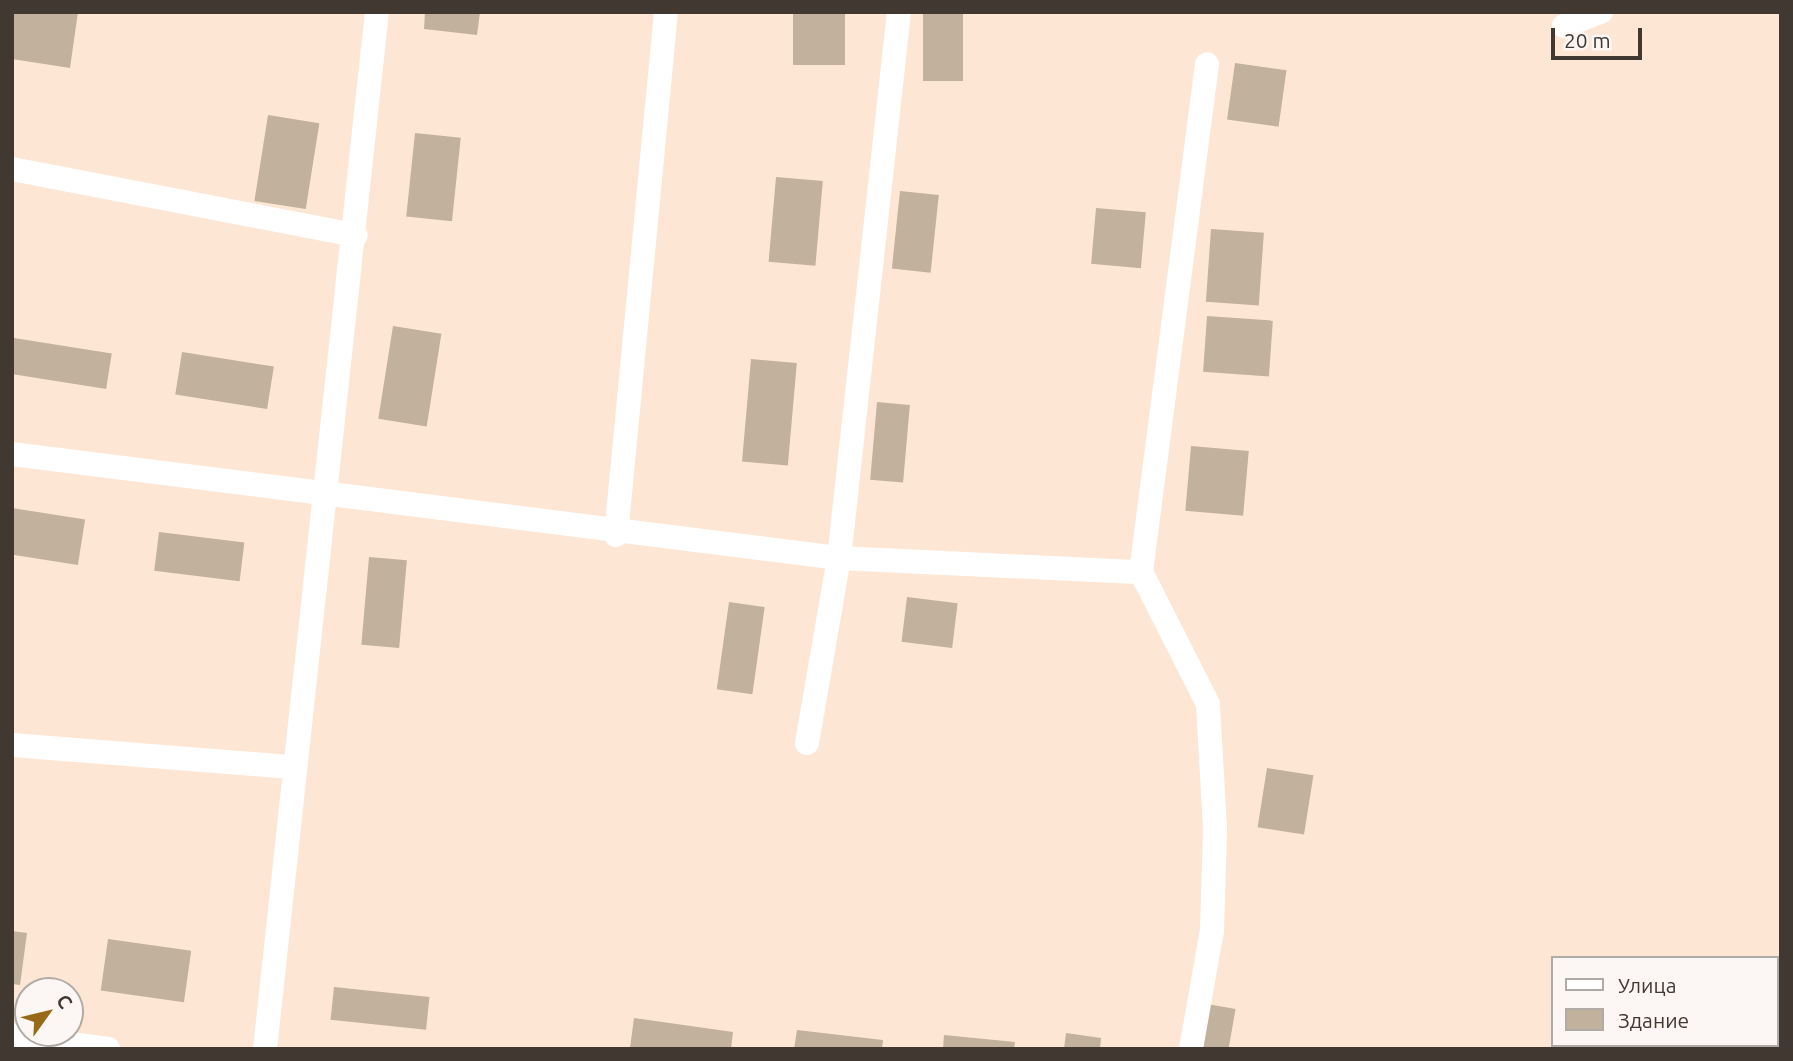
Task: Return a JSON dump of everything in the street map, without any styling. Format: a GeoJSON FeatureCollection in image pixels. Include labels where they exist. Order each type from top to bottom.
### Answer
{"type":"FeatureCollection","features":[{"type":"Feature","properties":{"kind":"street"},"geometry":{"type":"LineString","coordinates":[[265,1049],[323,496],[356,235],[377,12]]}},
{"type":"Feature","properties":{"kind":"street"},"geometry":{"type":"LineString","coordinates":[[617,535],[666,12]]}},
{"type":"Feature","properties":{"kind":"street"},"geometry":{"type":"LineString","coordinates":[[807,743],[839,558],[899,12]]}},
{"type":"Feature","properties":{"kind":"street"},"geometry":{"type":"LineString","coordinates":[[1564,26],[1601,12]]}},
{"type":"Feature","properties":{"kind":"street"},"geometry":{"type":"LineString","coordinates":[[1191,1049],[1212,930],[1215,827],[1208,704],[1141,572],[1208,64]]}},
{"type":"Feature","properties":{"kind":"street"},"geometry":{"type":"LineString","coordinates":[[12,169],[356,235]]}},
{"type":"Feature","properties":{"kind":"street"},"geometry":{"type":"LineString","coordinates":[[12,454],[617,535],[839,558],[1141,572]]}},
{"type":"Feature","properties":{"kind":"street"},"geometry":{"type":"LineString","coordinates":[[12,745],[294,767]]}},
{"type":"Feature","properties":{"kind":"street"},"geometry":{"type":"LineString","coordinates":[[12,1036],[108,1049]]}},
{"type":"Feature","properties":{"kind":"building"},"geometry":{"type":"Polygon","coordinates":[[[12,12],[78,12],[70,68],[12,59],[12,12]]]}},
{"type":"Feature","properties":{"kind":"building"},"geometry":{"type":"Polygon","coordinates":[[[425,12],[480,12],[477,35],[424,29],[425,12]]]}},
{"type":"Feature","properties":{"kind":"building"},"geometry":{"type":"Polygon","coordinates":[[[793,12],[845,12],[845,65],[793,65],[793,12]]]}},
{"type":"Feature","properties":{"kind":"building"},"geometry":{"type":"Polygon","coordinates":[[[923,12],[963,12],[963,81],[923,81],[923,12]]]}},
{"type":"Feature","properties":{"kind":"building"},"geometry":{"type":"Polygon","coordinates":[[[1235,63],[1286,70],[1279,127],[1227,119],[1235,63]]]}},
{"type":"Feature","properties":{"kind":"building"},"geometry":{"type":"Polygon","coordinates":[[[268,115],[319,123],[306,209],[254,201],[268,115]]]}},
{"type":"Feature","properties":{"kind":"building"},"geometry":{"type":"Polygon","coordinates":[[[415,133],[461,138],[452,221],[406,217],[415,133]]]}},
{"type":"Feature","properties":{"kind":"building"},"geometry":{"type":"Polygon","coordinates":[[[776,177],[823,181],[815,266],[769,262],[776,177]]]}},
{"type":"Feature","properties":{"kind":"building"},"geometry":{"type":"Polygon","coordinates":[[[900,191],[939,195],[931,273],[892,269],[900,191]]]}},
{"type":"Feature","properties":{"kind":"building"},"geometry":{"type":"Polygon","coordinates":[[[1096,208],[1146,212],[1141,268],[1091,264],[1096,208]]]}},
{"type":"Feature","properties":{"kind":"building"},"geometry":{"type":"Polygon","coordinates":[[[1211,229],[1264,233],[1259,306],[1206,302],[1211,229]]]}},
{"type":"Feature","properties":{"kind":"building"},"geometry":{"type":"Polygon","coordinates":[[[1207,316],[1273,321],[1269,376],[1203,372],[1207,316]]]}},
{"type":"Feature","properties":{"kind":"building"},"geometry":{"type":"Polygon","coordinates":[[[393,326],[441,334],[427,427],[378,419],[393,326]]]}},
{"type":"Feature","properties":{"kind":"building"},"geometry":{"type":"Polygon","coordinates":[[[14,338],[112,353],[106,389],[12,374],[14,338]]]}},
{"type":"Feature","properties":{"kind":"building"},"geometry":{"type":"Polygon","coordinates":[[[182,352],[274,367],[267,409],[175,394],[182,352]]]}},
{"type":"Feature","properties":{"kind":"building"},"geometry":{"type":"Polygon","coordinates":[[[751,359],[797,363],[788,466],[742,462],[751,359]]]}},
{"type":"Feature","properties":{"kind":"building"},"geometry":{"type":"Polygon","coordinates":[[[877,402],[910,405],[903,483],[870,480],[877,402]]]}},
{"type":"Feature","properties":{"kind":"building"},"geometry":{"type":"Polygon","coordinates":[[[1191,446],[1249,451],[1243,516],[1185,511],[1191,446]]]}},
{"type":"Feature","properties":{"kind":"building"},"geometry":{"type":"Polygon","coordinates":[[[12,508],[85,520],[78,565],[12,555],[12,508]]]}},
{"type":"Feature","properties":{"kind":"building"},"geometry":{"type":"Polygon","coordinates":[[[159,532],[244,542],[240,581],[154,571],[159,532]]]}},
{"type":"Feature","properties":{"kind":"building"},"geometry":{"type":"Polygon","coordinates":[[[369,557],[407,560],[399,648],[361,645],[369,557]]]}},
{"type":"Feature","properties":{"kind":"building"},"geometry":{"type":"Polygon","coordinates":[[[907,597],[958,603],[952,648],[902,642],[907,597]]]}},
{"type":"Feature","properties":{"kind":"building"},"geometry":{"type":"Polygon","coordinates":[[[729,602],[765,607],[752,694],[717,689],[729,602]]]}},
{"type":"Feature","properties":{"kind":"building"},"geometry":{"type":"Polygon","coordinates":[[[1267,768],[1313,775],[1304,835],[1258,827],[1267,768]]]}},
{"type":"Feature","properties":{"kind":"building"},"geometry":{"type":"Polygon","coordinates":[[[12,931],[27,933],[21,977],[14,977],[12,984],[12,931]]]}},
{"type":"Feature","properties":{"kind":"building"},"geometry":{"type":"Polygon","coordinates":[[[108,939],[191,951],[184,1002],[101,990],[108,939]]]}},
{"type":"Feature","properties":{"kind":"building"},"geometry":{"type":"Polygon","coordinates":[[[334,987],[429,997],[426,1030],[331,1020],[334,987]]]}},
{"type":"Feature","properties":{"kind":"building"},"geometry":{"type":"Polygon","coordinates":[[[1207,1004],[1236,1009],[1229,1049],[1200,1046],[1207,1004]]]}},
{"type":"Feature","properties":{"kind":"building"},"geometry":{"type":"Polygon","coordinates":[[[634,1018],[733,1032],[731,1049],[630,1048],[634,1018]]]}},
{"type":"Feature","properties":{"kind":"building"},"geometry":{"type":"Polygon","coordinates":[[[797,1030],[883,1040],[882,1049],[794,1049],[797,1030]]]}},
{"type":"Feature","properties":{"kind":"building"},"geometry":{"type":"Polygon","coordinates":[[[1066,1033],[1101,1038],[1100,1049],[1064,1049],[1066,1033]]]}},
{"type":"Feature","properties":{"kind":"building"},"geometry":{"type":"Polygon","coordinates":[[[944,1035],[1015,1042],[1014,1049],[943,1049],[944,1035]]]}}]}
